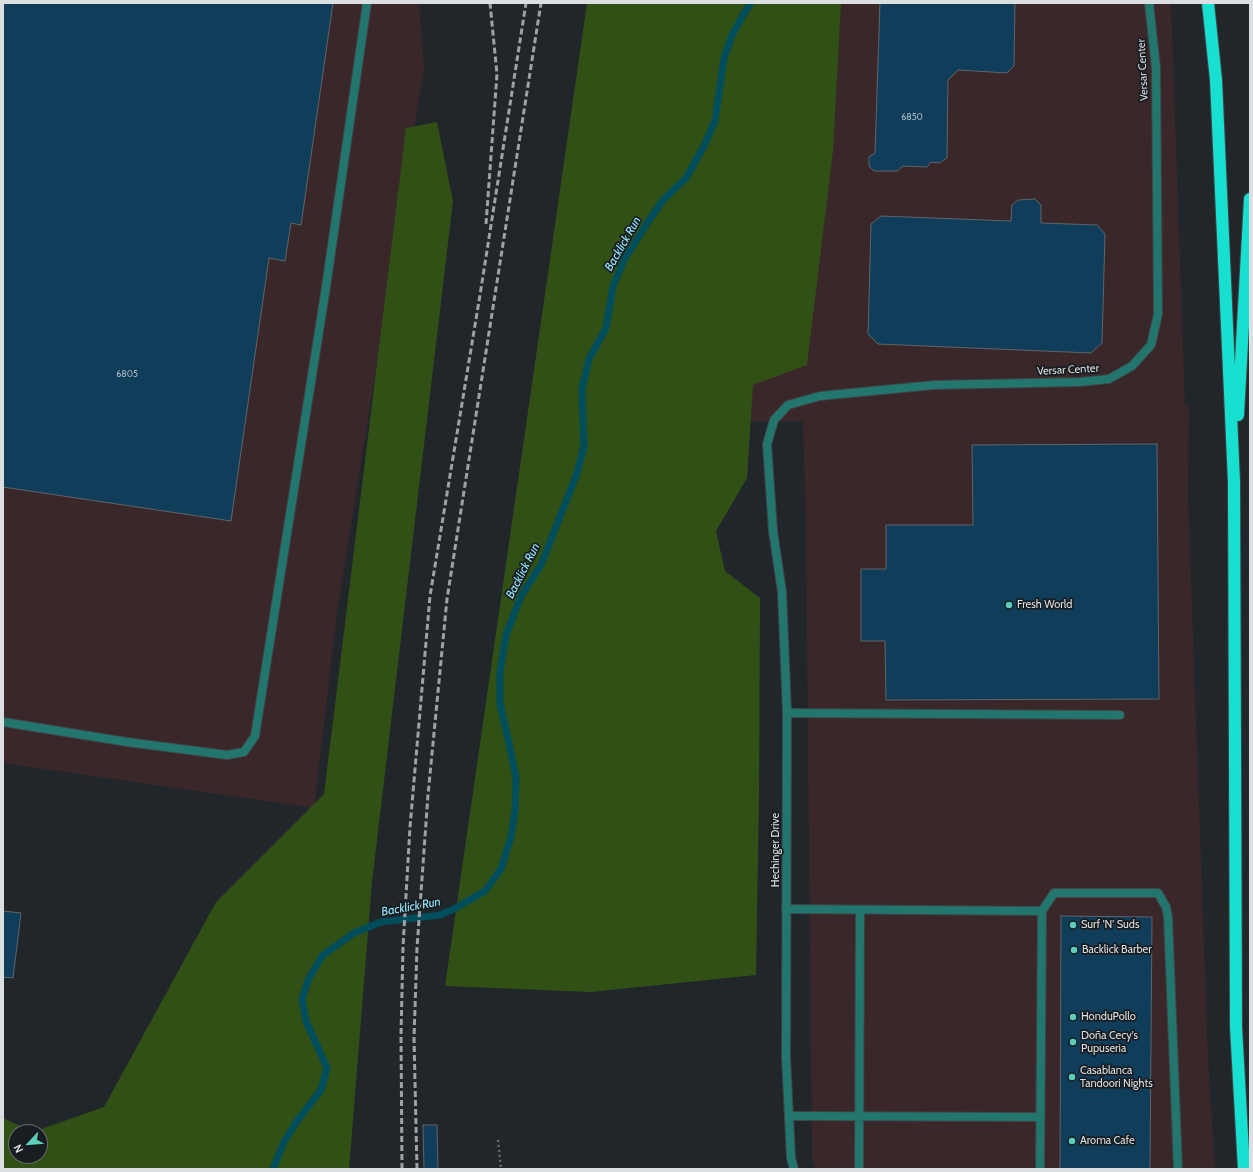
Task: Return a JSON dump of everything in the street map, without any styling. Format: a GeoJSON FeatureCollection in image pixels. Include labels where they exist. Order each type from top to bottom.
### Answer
{"type":"FeatureCollection","features":[{"type":"Feature","properties":{"kind":"highway"},"geometry":{"type":"LineString","coordinates":[[1208,3],[1216,80],[1234,482],[1236,1027],[1244,1169]]}},
{"type":"Feature","properties":{"kind":"highway"},"geometry":{"type":"LineString","coordinates":[[1234,482],[1250,199]]}},
{"type":"Feature","properties":{"kind":"street"},"geometry":{"type":"LineString","coordinates":[[3,722],[126,742],[227,755],[244,752],[255,736],[326,287],[367,3]]}},
{"type":"Feature","properties":{"kind":"street","name":"Versar Center"},"geometry":{"type":"LineString","coordinates":[[773,531],[767,444],[774,420],[788,405],[820,396],[934,385],[1079,382],[1109,379],[1132,366],[1151,345],[1158,314],[1156,68],[1149,3]]}},
{"type":"Feature","properties":{"kind":"street","name":"Hechinger Drive"},"geometry":{"type":"LineString","coordinates":[[773,531],[782,592],[787,713],[786,1058],[791,1158],[794,1169]]}},
{"type":"Feature","properties":{"kind":"street"},"geometry":{"type":"LineString","coordinates":[[787,713],[1120,715]]}},
{"type":"Feature","properties":{"kind":"street"},"geometry":{"type":"LineString","coordinates":[[1040,1169],[1042,911],[1054,893],[1158,893],[1166,907],[1168,917],[1178,1169]]}},
{"type":"Feature","properties":{"kind":"street"},"geometry":{"type":"LineString","coordinates":[[786,909],[1042,911]]}},
{"type":"Feature","properties":{"kind":"street"},"geometry":{"type":"LineString","coordinates":[[859,1169],[860,910]]}},
{"type":"Feature","properties":{"kind":"street"},"geometry":{"type":"LineString","coordinates":[[789,1116],[1040,1117]]}},
{"type":"Feature","properties":{"kind":"path"},"geometry":{"type":"LineString","coordinates":[[498,1140],[500,1169]]}},
{"type":"Feature","properties":{"kind":"shaded area"},"geometry":{"type":"Polygon","coordinates":[[[3,3],[419,3],[424,68],[337,613],[314,808],[3,763],[3,3]]]}},
{"type":"Feature","properties":{"kind":"shaded area"},"geometry":{"type":"Polygon","coordinates":[[[610,3],[1171,3],[1185,405],[1189,405],[1188,495],[1208,1059],[1215,1169],[815,1169],[812,1160],[806,537],[803,421],[533,425],[610,3]]]}},
{"type":"Feature","properties":{"kind":"green space"},"geometry":{"type":"Polygon","coordinates":[[[587,3],[841,3],[833,151],[807,365],[753,385],[747,478],[716,531],[725,571],[760,598],[756,975],[591,992],[445,986],[587,3]]]}},
{"type":"Feature","properties":{"kind":"green space"},"geometry":{"type":"Polygon","coordinates":[[[437,122],[453,201],[372,882],[349,1169],[3,1169],[3,1118],[16,1124],[8,1124],[8,1164],[48,1164],[48,1127],[104,1107],[216,902],[324,794],[406,128],[437,122]]]}},
{"type":"Feature","properties":{"kind":"building"},"geometry":{"type":"Polygon","coordinates":[[[3,3],[333,3],[301,225],[291,223],[285,261],[269,258],[231,521],[3,487],[3,3]]]}},
{"type":"Feature","properties":{"kind":"building"},"geometry":{"type":"Polygon","coordinates":[[[880,3],[1015,3],[1014,66],[1007,73],[958,70],[948,80],[947,158],[939,163],[931,162],[927,167],[903,166],[897,171],[874,171],[869,166],[869,157],[875,153],[880,3]]]}},
{"type":"Feature","properties":{"kind":"building"},"geometry":{"type":"Polygon","coordinates":[[[1035,199],[1041,205],[1041,223],[1097,225],[1105,234],[1102,343],[1091,353],[878,344],[868,334],[871,224],[881,216],[1011,221],[1012,205],[1018,200],[1035,199]]]}},
{"type":"Feature","properties":{"kind":"building","name":"Fresh World"},"geometry":{"type":"Polygon","coordinates":[[[1157,444],[1159,699],[886,700],[885,641],[861,641],[861,569],[886,569],[886,525],[973,525],[972,445],[1157,444]]]}},
{"type":"Feature","properties":{"kind":"building"},"geometry":{"type":"Polygon","coordinates":[[[3,911],[21,913],[13,978],[3,977],[3,911]]]}},
{"type":"Feature","properties":{"kind":"building"},"geometry":{"type":"Polygon","coordinates":[[[1061,916],[1152,917],[1150,1169],[1060,1169],[1061,916]]]}},
{"type":"Feature","properties":{"kind":"building"},"geometry":{"type":"Polygon","coordinates":[[[423,1125],[437,1125],[438,1169],[424,1169],[423,1125]]]}},
{"type":"Feature","properties":{"kind":"waterway","name":"Backlick Run"},"geometry":{"type":"LineString","coordinates":[[273,1169],[284,1142],[297,1121],[321,1090],[327,1068],[306,1021],[302,999],[309,978],[323,955],[354,933],[381,922],[440,915],[454,909],[485,891],[501,869],[511,837],[515,810],[516,778],[500,704],[500,673],[506,635],[521,596],[541,565],[576,476],[584,447],[582,389],[589,359],[606,328],[613,286],[624,260],[648,222],[663,200],[686,178],[704,146],[715,121],[724,58],[732,35],[751,3]]}},
{"type":"Feature","properties":{"kind":"railway"},"geometry":{"type":"LineString","coordinates":[[486,224],[497,74],[490,3]]}},
{"type":"Feature","properties":{"kind":"railway"},"geometry":{"type":"LineString","coordinates":[[402,1169],[401,1035],[403,947],[410,827],[430,596],[480,295],[526,3]]}},
{"type":"Feature","properties":{"kind":"railway"},"geometry":{"type":"LineString","coordinates":[[417,1169],[414,1038],[417,948],[428,795],[447,599],[541,3]]}},
{"type":"Feature","properties":{"kind":"place","name":"Fresh World"},"geometry":{"type":"Point","coordinates":[1009,605]}},
{"type":"Feature","properties":{"kind":"place","name":"Surf 'N' Suds"},"geometry":{"type":"Point","coordinates":[1073,925]}},
{"type":"Feature","properties":{"kind":"place","name":"Backlick Barber"},"geometry":{"type":"Point","coordinates":[1074,950]}},
{"type":"Feature","properties":{"kind":"place","name":"HonduPollo"},"geometry":{"type":"Point","coordinates":[1073,1017]}},
{"type":"Feature","properties":{"kind":"place","name":"Doña Cecy's Pupuseria"},"geometry":{"type":"Point","coordinates":[1073,1042]}},
{"type":"Feature","properties":{"kind":"place","name":"Casablanca Tandoori Nights"},"geometry":{"type":"Point","coordinates":[1072,1077]}},
{"type":"Feature","properties":{"kind":"place","name":"Aroma Cafe"},"geometry":{"type":"Point","coordinates":[1072,1141]}}]}
